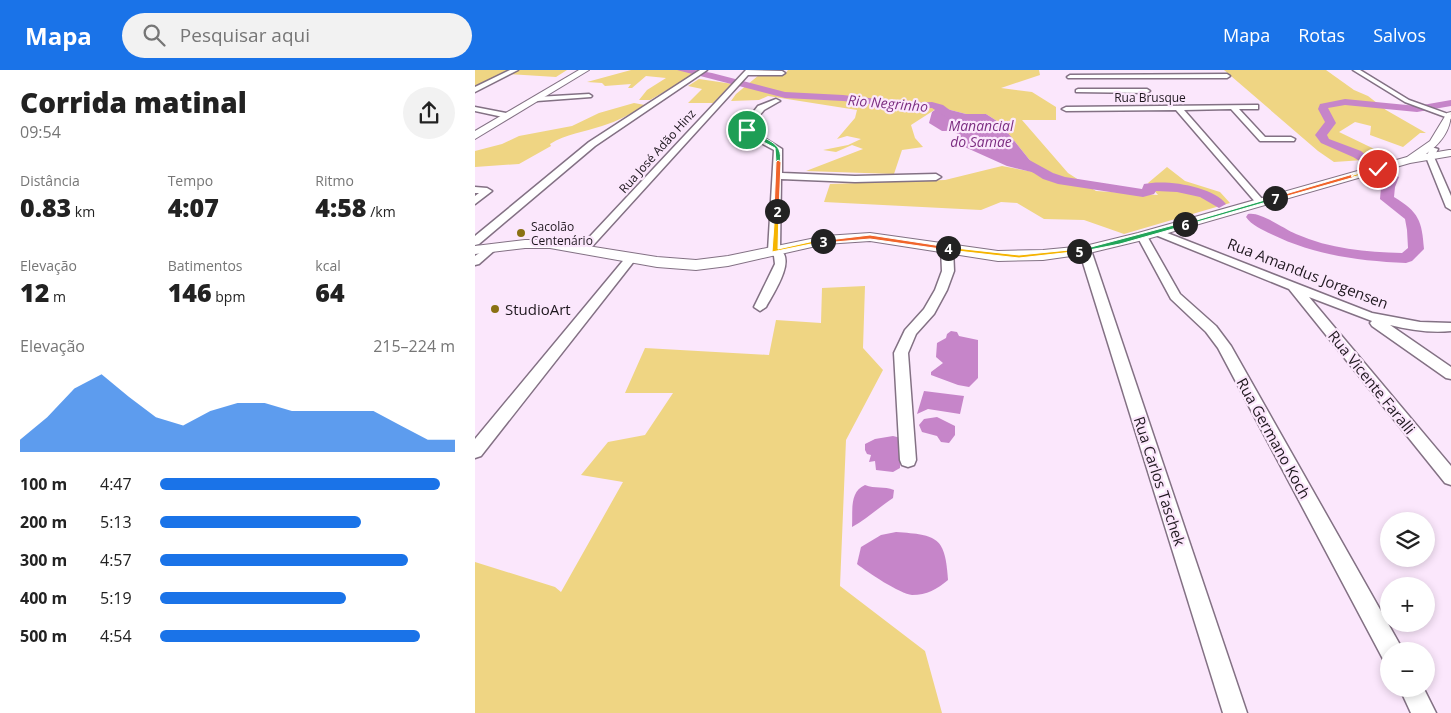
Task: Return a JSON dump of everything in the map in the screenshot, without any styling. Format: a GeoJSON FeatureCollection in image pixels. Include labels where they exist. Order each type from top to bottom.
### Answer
{"type":"FeatureCollection","features":[{"type":"Feature","properties":{"kind":"main road"},"geometry":{"type":"LineString","coordinates":[[475,131],[575,73],[585,70]]}},
{"type":"Feature","properties":{"kind":"main road"},"geometry":{"type":"LineString","coordinates":[[475,136],[537,99],[552,87]]}},
{"type":"Feature","properties":{"kind":"main road"},"geometry":{"type":"LineString","coordinates":[[475,250],[537,244],[584,249],[672,264],[696,264],[728,261],[825,240],[855,237],[886,238],[1019,257],[1085,250],[1149,234],[1409,160],[1433,146],[1450,116]]}},
{"type":"Feature","properties":{"kind":"main road"},"geometry":{"type":"LineString","coordinates":[[1433,146],[1451,149]]}},
{"type":"Feature","properties":{"kind":"main road"},"geometry":{"type":"LineString","coordinates":[[1433,146],[1451,149]]}},
{"type":"Feature","properties":{"kind":"street"},"geometry":{"type":"LineString","coordinates":[[475,90],[515,70]]}},
{"type":"Feature","properties":{"kind":"street"},"geometry":{"type":"LineString","coordinates":[[1171,70],[1177,76]]}},
{"type":"Feature","properties":{"kind":"street"},"geometry":{"type":"LineString","coordinates":[[1356,70],[1395,95],[1425,109],[1450,116]]}},
{"type":"Feature","properties":{"kind":"street"},"geometry":{"type":"LineString","coordinates":[[747,72],[781,73]]}},
{"type":"Feature","properties":{"kind":"street","name":"Rua José Adão Hinz"},"geometry":{"type":"LineString","coordinates":[[584,249],[747,72]]}},
{"type":"Feature","properties":{"kind":"street"},"geometry":{"type":"LineString","coordinates":[[475,242],[592,144],[699,73]]}},
{"type":"Feature","properties":{"kind":"street"},"geometry":{"type":"LineString","coordinates":[[1088,109],[1069,73],[1227,76]]}},
{"type":"Feature","properties":{"kind":"street"},"geometry":{"type":"LineString","coordinates":[[1133,73],[1155,99]]}},
{"type":"Feature","properties":{"kind":"street"},"geometry":{"type":"LineString","coordinates":[[1078,91],[1155,99]]}},
{"type":"Feature","properties":{"kind":"street"},"geometry":{"type":"LineString","coordinates":[[537,99],[589,96]]}},
{"type":"Feature","properties":{"kind":"street","name":"Rua Brusque"},"geometry":{"type":"LineString","coordinates":[[1066,109],[1088,109],[1155,99],[1178,108],[1255,107]]}},
{"type":"Feature","properties":{"kind":"street"},"geometry":{"type":"LineString","coordinates":[[760,307],[781,264],[779,254],[774,251],[779,176],[778,149],[755,136],[746,127],[761,108],[776,101]]}},
{"type":"Feature","properties":{"kind":"street"},"geometry":{"type":"LineString","coordinates":[[1178,108],[1260,202]]}},
{"type":"Feature","properties":{"kind":"street"},"geometry":{"type":"LineString","coordinates":[[1234,108],[1263,139],[1291,139]]}},
{"type":"Feature","properties":{"kind":"street"},"geometry":{"type":"LineString","coordinates":[[475,109],[503,114]]}},
{"type":"Feature","properties":{"kind":"street"},"geometry":{"type":"LineString","coordinates":[[1433,146],[1451,207]]}},
{"type":"Feature","properties":{"kind":"street"},"geometry":{"type":"LineString","coordinates":[[779,176],[869,179],[936,177]]}},
{"type":"Feature","properties":{"kind":"street"},"geometry":{"type":"LineString","coordinates":[[475,190],[487,191],[475,201]]}},
{"type":"Feature","properties":{"kind":"street","name":"Rua Amandus Jorgensen"},"geometry":{"type":"LineString","coordinates":[[1149,234],[1293,286],[1368,316],[1401,325],[1425,328],[1451,327]]}},
{"type":"Feature","properties":{"kind":"street","name":"Rua Germano Koch"},"geometry":{"type":"LineString","coordinates":[[1149,234],[1175,296],[1211,329],[1224,346],[1386,642]]}},
{"type":"Feature","properties":{"kind":"street"},"geometry":{"type":"LineString","coordinates":[[475,262],[491,248]]}},
{"type":"Feature","properties":{"kind":"street"},"geometry":{"type":"LineString","coordinates":[[908,460],[901,353],[910,332],[929,311],[941,290],[948,271],[947,248]]}},
{"type":"Feature","properties":{"kind":"street","name":"Rua Carlos Taschek"},"geometry":{"type":"LineString","coordinates":[[1085,250],[1235,713]]}},
{"type":"Feature","properties":{"kind":"street"},"geometry":{"type":"LineString","coordinates":[[475,451],[631,258]]}},
{"type":"Feature","properties":{"kind":"street","name":"Rua Vicente Faralli"},"geometry":{"type":"LineString","coordinates":[[1293,286],[1451,478]]}},
{"type":"Feature","properties":{"kind":"street"},"geometry":{"type":"LineString","coordinates":[[1368,316],[1451,374]]}},
{"type":"Feature","properties":{"kind":"street"},"geometry":{"type":"LineString","coordinates":[[1415,697],[1424,713]]}},
{"type":"Feature","properties":{"kind":"shaded area"},"geometry":{"type":"Polygon","coordinates":[[[475,70],[567,70],[556,77],[508,74],[475,89],[475,70]]]}},
{"type":"Feature","properties":{"kind":"shaded area"},"geometry":{"type":"Polygon","coordinates":[[[631,70],[696,71],[693,75],[650,100],[639,100],[647,90],[666,78],[646,76],[632,88],[628,88],[631,84],[605,86],[602,83],[587,82],[631,70]]]}},
{"type":"Feature","properties":{"kind":"shaded area"},"geometry":{"type":"Polygon","coordinates":[[[788,70],[1039,70],[1040,75],[1001,88],[1032,92],[1056,107],[1056,120],[1022,120],[1068,173],[1096,191],[1158,195],[1148,183],[1167,167],[1185,181],[1220,192],[1230,203],[1124,234],[1084,220],[1044,219],[1017,203],[1001,202],[981,210],[824,202],[830,184],[945,180],[1002,166],[1060,177],[1032,163],[1000,123],[986,114],[966,114],[939,107],[911,125],[915,138],[923,147],[902,150],[894,174],[806,171],[863,149],[852,145],[836,152],[823,150],[848,145],[861,139],[847,136],[837,139],[855,118],[857,110],[768,96],[759,100],[731,101],[736,94],[759,75],[784,75],[788,70]]]}},
{"type":"Feature","properties":{"kind":"shaded area"},"geometry":{"type":"Polygon","coordinates":[[[1224,70],[1326,70],[1354,90],[1368,96],[1386,110],[1426,133],[1420,133],[1403,147],[1370,135],[1371,126],[1355,122],[1339,132],[1393,158],[1334,162],[1318,151],[1224,70]]]}},
{"type":"Feature","properties":{"kind":"shaded area"},"geometry":{"type":"Polygon","coordinates":[[[699,79],[733,84],[713,103],[688,103],[702,89],[688,86],[699,79]]]}},
{"type":"Feature","properties":{"kind":"shaded area"},"geometry":{"type":"Polygon","coordinates":[[[634,103],[645,105],[613,122],[569,135],[556,141],[550,144],[551,146],[519,164],[475,167],[475,151],[502,144],[519,136],[572,126],[599,113],[634,103]]]}},
{"type":"Feature","properties":{"kind":"shaded area"},"geometry":{"type":"Polygon","coordinates":[[[865,286],[863,348],[883,370],[846,440],[840,586],[925,651],[942,713],[475,713],[475,562],[555,587],[561,592],[623,482],[581,475],[608,442],[645,435],[673,393],[625,393],[645,348],[769,355],[776,320],[821,323],[822,288],[865,286]]]}},
{"type":"Feature","properties":{"kind":"water","name":"Manancial do Samae"},"geometry":{"type":"Polygon","coordinates":[[[939,107],[966,114],[986,114],[1000,123],[1032,163],[1048,176],[1007,166],[958,144],[960,136],[954,131],[942,131],[929,123],[932,112],[939,107]]]}},
{"type":"Feature","properties":{"kind":"water"},"geometry":{"type":"Polygon","coordinates":[[[951,331],[957,332],[959,336],[978,340],[978,378],[969,387],[931,375],[931,372],[943,363],[936,357],[937,343],[946,338],[947,334],[951,331]]]}},
{"type":"Feature","properties":{"kind":"water"},"geometry":{"type":"Polygon","coordinates":[[[924,391],[964,396],[960,414],[928,409],[917,414],[924,391]]]}},
{"type":"Feature","properties":{"kind":"water"},"geometry":{"type":"Polygon","coordinates":[[[937,417],[955,426],[955,435],[949,443],[941,442],[937,436],[922,432],[919,425],[924,419],[937,417]]]}},
{"type":"Feature","properties":{"kind":"water"},"geometry":{"type":"Polygon","coordinates":[[[893,436],[901,438],[900,468],[893,472],[876,470],[875,461],[869,462],[871,455],[867,454],[865,444],[875,439],[893,436]]]}},
{"type":"Feature","properties":{"kind":"water"},"geometry":{"type":"Polygon","coordinates":[[[865,485],[894,490],[893,498],[852,527],[854,497],[856,492],[865,485]]]}},
{"type":"Feature","properties":{"kind":"water"},"geometry":{"type":"Polygon","coordinates":[[[896,532],[921,535],[937,541],[945,555],[948,580],[932,591],[912,595],[892,587],[857,564],[861,547],[881,535],[896,532]]]}},
{"type":"Feature","properties":{"kind":"waterway","name":"Rio Negrinho"},"geometry":{"type":"LineString","coordinates":[[681,70],[712,76],[737,84],[763,88],[764,90],[785,95],[843,98],[912,106],[932,105],[939,107],[962,123]]}},
{"type":"Feature","properties":{"kind":"waterway","name":"Rio Negrinho"},"geometry":{"type":"LineString","coordinates":[[1368,162],[1357,154],[1325,141],[1321,135],[1324,129],[1331,123],[1323,109],[1324,106],[1345,102],[1417,109],[1451,103]]}},
{"type":"Feature","properties":{"kind":"waterway","name":"Rio Negrinho"},"geometry":{"type":"LineString","coordinates":[[1022,160],[1048,176],[1063,181],[1143,193],[1149,191],[1149,187],[1177,188],[1204,194],[1219,204]]}},
{"type":"Feature","properties":{"kind":"waterway","name":"Rio Negrinho"},"geometry":{"type":"LineString","coordinates":[[1253,217],[1290,237],[1326,250],[1364,256],[1406,258],[1416,249],[1415,230],[1412,218],[1403,209],[1387,199],[1388,187],[1393,177]]}},
{"type":"Feature","properties":{"kind":"place","name":"Sacolão Centenário"},"geometry":{"type":"Point","coordinates":[521,233]}},
{"type":"Feature","properties":{"kind":"place","name":"StudioArt"},"geometry":{"type":"Point","coordinates":[495,309]}},
{"type":"Feature","properties":{"kind":"route"},"geometry":{"type":"LineString","coordinates":[[747,130],[778,149],[779,176],[774,251],[825,240],[870,237],[998,256],[1019,257],[1063,253],[1105,246],[1378,169]]}}]}
